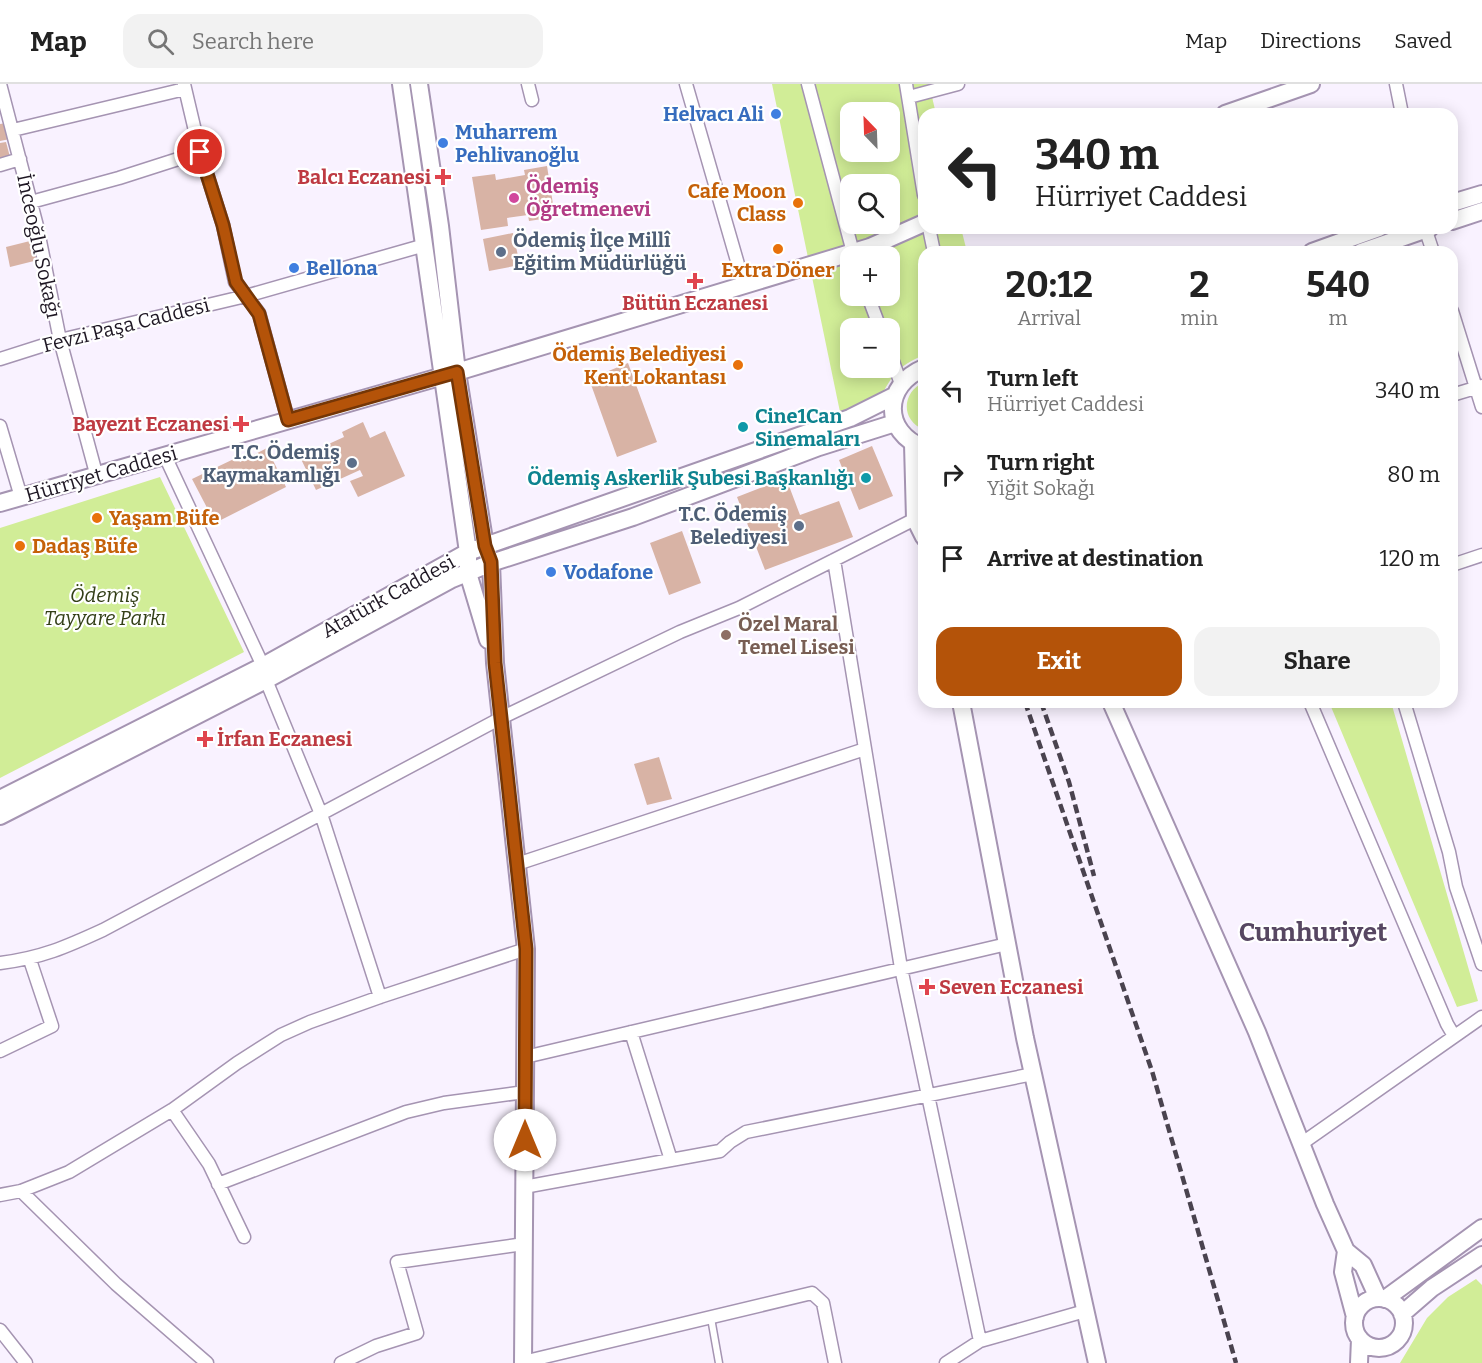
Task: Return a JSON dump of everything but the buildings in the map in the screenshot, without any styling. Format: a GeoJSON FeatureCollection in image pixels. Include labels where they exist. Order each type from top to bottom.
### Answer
{"type":"FeatureCollection","features":[{"type":"Feature","properties":{"kind":"street","name":"İnceoğlu Sokağı"},"geometry":{"type":"LineString","coordinates":[[0,84],[31,202],[60,340],[97,477]]}},
{"type":"Feature","properties":{"kind":"street"},"geometry":{"type":"LineString","coordinates":[[401,84],[425,245],[485,546],[491,562],[495,663],[526,949],[523,1362],[812,1293],[824,1303],[835,1363]]}},
{"type":"Feature","properties":{"kind":"street"},"geometry":{"type":"LineString","coordinates":[[419,84],[440,226],[450,373],[468,552],[468,573],[495,663]]}},
{"type":"Feature","properties":{"kind":"street"},"geometry":{"type":"LineString","coordinates":[[528,84],[532,100]]}},
{"type":"Feature","properties":{"kind":"street"},"geometry":{"type":"LineString","coordinates":[[686,84],[744,285]]}},
{"type":"Feature","properties":{"kind":"street"},"geometry":{"type":"LineString","coordinates":[[808,84],[851,246]]}},
{"type":"Feature","properties":{"kind":"street"},"geometry":{"type":"LineString","coordinates":[[906,84],[918,156]]}},
{"type":"Feature","properties":{"kind":"street"},"geometry":{"type":"LineString","coordinates":[[909,97],[958,84]]}},
{"type":"Feature","properties":{"kind":"street"},"geometry":{"type":"LineString","coordinates":[[1242,108],[1311,84]]}},
{"type":"Feature","properties":{"kind":"street"},"geometry":{"type":"LineString","coordinates":[[1396,84],[1401,108]]}},
{"type":"Feature","properties":{"kind":"street"},"geometry":{"type":"LineString","coordinates":[[13,130],[184,86],[200,152],[223,225],[236,282],[259,314],[288,420]]}},
{"type":"Feature","properties":{"kind":"street"},"geometry":{"type":"LineString","coordinates":[[31,202],[119,178],[200,152]]}},
{"type":"Feature","properties":{"kind":"street"},"geometry":{"type":"LineString","coordinates":[[0,165],[20,159]]}},
{"type":"Feature","properties":{"kind":"street"},"geometry":{"type":"LineString","coordinates":[[1458,201],[1482,194]]}},
{"type":"Feature","properties":{"kind":"street"},"geometry":{"type":"LineString","coordinates":[[1458,219],[1482,212]]}},
{"type":"Feature","properties":{"kind":"street","name":"Hürriyet Caddesi"},"geometry":{"type":"LineString","coordinates":[[872,246],[918,226]]}},
{"type":"Feature","properties":{"kind":"street"},"geometry":{"type":"LineString","coordinates":[[1329,246],[1362,234]]}},
{"type":"Feature","properties":{"kind":"street"},"geometry":{"type":"LineString","coordinates":[[1378,246],[1410,234]]}},
{"type":"Feature","properties":{"kind":"street","name":"Fevzi Paşa Caddesi"},"geometry":{"type":"LineString","coordinates":[[0,359],[60,340],[246,296],[425,245]]}},
{"type":"Feature","properties":{"kind":"street","name":"Hürriyet Caddesi"},"geometry":{"type":"LineString","coordinates":[[0,503],[97,477],[840,258]]}},
{"type":"Feature","properties":{"kind":"street"},"geometry":{"type":"LineString","coordinates":[[1458,328],[1479,387],[1482,407]]}},
{"type":"Feature","properties":{"kind":"street","name":"Atatürk Caddesi"},"geometry":{"type":"LineString","coordinates":[[0,816],[265,673],[468,552],[850,418],[898,390],[911,374],[918,371]]}},
{"type":"Feature","properties":{"kind":"street"},"geometry":{"type":"LineString","coordinates":[[895,378],[898,390],[893,410],[895,423],[902,435],[918,446],[915,519],[918,525]]}},
{"type":"Feature","properties":{"kind":"street"},"geometry":{"type":"LineString","coordinates":[[1458,393],[1479,387]]}},
{"type":"Feature","properties":{"kind":"street","name":"Atatürk Caddesi"},"geometry":{"type":"LineString","coordinates":[[0,799],[491,562],[633,517],[828,444],[895,423]]}},
{"type":"Feature","properties":{"kind":"street"},"geometry":{"type":"LineString","coordinates":[[0,426],[21,497]]}},
{"type":"Feature","properties":{"kind":"street"},"geometry":{"type":"LineString","coordinates":[[165,456],[265,673],[321,814],[380,997]]}},
{"type":"Feature","properties":{"kind":"street"},"geometry":{"type":"LineString","coordinates":[[0,963],[30,960],[58,951],[103,930],[501,718],[680,632],[739,608],[915,519],[918,510]]}},
{"type":"Feature","properties":{"kind":"street"},"geometry":{"type":"LineString","coordinates":[[1458,563],[1482,555]]}},
{"type":"Feature","properties":{"kind":"street"},"geometry":{"type":"LineString","coordinates":[[834,560],[901,968],[980,1341]]}},
{"type":"Feature","properties":{"kind":"street"},"geometry":{"type":"LineString","coordinates":[[962,708],[1032,1074],[1097,1363]]}},
{"type":"Feature","properties":{"kind":"street"},"geometry":{"type":"LineString","coordinates":[[1114,708],[1257,1032],[1346,1251],[1364,1265],[1382,1298],[1393,1302],[1402,1314],[1403,1329],[1395,1342],[1390,1363]]}},
{"type":"Feature","properties":{"kind":"street"},"geometry":{"type":"LineString","coordinates":[[1313,708],[1442,1014],[1454,1036]]}},
{"type":"Feature","properties":{"kind":"street"},"geometry":{"type":"LineString","coordinates":[[1406,708],[1449,852],[1456,887],[1482,964]]}},
{"type":"Feature","properties":{"kind":"street"},"geometry":{"type":"LineString","coordinates":[[517,864],[865,749]]}},
{"type":"Feature","properties":{"kind":"street"},"geometry":{"type":"LineString","coordinates":[[525,1057],[1007,944]]}},
{"type":"Feature","properties":{"kind":"street"},"geometry":{"type":"LineString","coordinates":[[0,1195],[21,1191],[69,1172],[172,1110],[281,1035],[380,997],[526,949]]}},
{"type":"Feature","properties":{"kind":"street"},"geometry":{"type":"LineString","coordinates":[[0,1051],[52,1026],[30,960]]}},
{"type":"Feature","properties":{"kind":"street"},"geometry":{"type":"LineString","coordinates":[[1301,1144],[1482,1017]]}},
{"type":"Feature","properties":{"kind":"street"},"geometry":{"type":"LineString","coordinates":[[632,1032],[671,1160]]}},
{"type":"Feature","properties":{"kind":"street"},"geometry":{"type":"LineString","coordinates":[[524,1187],[720,1151],[746,1132],[1032,1074]]}},
{"type":"Feature","properties":{"kind":"street"},"geometry":{"type":"LineString","coordinates":[[218,1184],[405,1112],[444,1103],[525,1092]]}},
{"type":"Feature","properties":{"kind":"street"},"geometry":{"type":"LineString","coordinates":[[172,1110],[197,1145],[244,1237]]}},
{"type":"Feature","properties":{"kind":"street"},"geometry":{"type":"LineString","coordinates":[[21,1191],[116,1284],[207,1363]]}},
{"type":"Feature","properties":{"kind":"street"},"geometry":{"type":"LineString","coordinates":[[1355,1317],[1363,1304],[1382,1298],[1482,1227]]}},
{"type":"Feature","properties":{"kind":"street"},"geometry":{"type":"LineString","coordinates":[[341,1363],[376,1346],[417,1333],[397,1262],[524,1244]]}},
{"type":"Feature","properties":{"kind":"street"},"geometry":{"type":"LineString","coordinates":[[1346,1251],[1343,1272],[1355,1317],[1356,1332],[1360,1339],[1372,1347],[1380,1348],[1395,1342]]}},
{"type":"Feature","properties":{"kind":"street"},"geometry":{"type":"LineString","coordinates":[[1402,1314],[1432,1288],[1482,1255]]}},
{"type":"Feature","properties":{"kind":"street"},"geometry":{"type":"LineString","coordinates":[[946,1363],[980,1341],[1085,1311]]}},
{"type":"Feature","properties":{"kind":"street"},"geometry":{"type":"LineString","coordinates":[[0,1330],[26,1363]]}},
{"type":"Feature","properties":{"kind":"street"},"geometry":{"type":"LineString","coordinates":[[1359,1363],[1360,1339]]}},
{"type":"Feature","properties":{"kind":"lane"},"geometry":{"type":"LineString","coordinates":[[711,1317],[719,1363]]}},
{"type":"Feature","properties":{"kind":"green space"},"geometry":{"type":"Polygon","coordinates":[[[772,84],[929,84],[935,108],[918,108],[918,234],[962,234],[966,246],[918,246],[918,358],[900,370],[900,318],[840,318],[840,378],[893,378],[880,398],[840,412],[772,84]]]}},
{"type":"Feature","properties":{"kind":"green space"},"geometry":{"type":"Polygon","coordinates":[[[917,387],[918,426],[911,420],[907,406],[911,392],[917,387]]]}},
{"type":"Feature","properties":{"kind":"green space","name":"Ödemiş Tayyare Parkı"},"geometry":{"type":"Polygon","coordinates":[[[160,477],[244,652],[0,778],[0,528],[160,477]]]}},
{"type":"Feature","properties":{"kind":"green space"},"geometry":{"type":"Polygon","coordinates":[[[1332,708],[1393,708],[1478,1001],[1457,1007],[1332,708]]]}},
{"type":"Feature","properties":{"kind":"green space"},"geometry":{"type":"Polygon","coordinates":[[[1476,1279],[1482,1285],[1482,1363],[1400,1363],[1427,1318],[1448,1297],[1476,1279]]]}},
{"type":"Feature","properties":{"kind":"railway"},"geometry":{"type":"LineString","coordinates":[[1027,708],[1152,1071],[1236,1363]]}},
{"type":"Feature","properties":{"kind":"railway"},"geometry":{"type":"LineString","coordinates":[[1043,708],[1069,782],[1094,876]]}},
{"type":"Feature","properties":{"kind":"place","name":"Helvacı Ali"},"geometry":{"type":"Point","coordinates":[776,114]}},
{"type":"Feature","properties":{"kind":"place","name":"Muharrem Pehlivanoğlu"},"geometry":{"type":"Point","coordinates":[443,143]}},
{"type":"Feature","properties":{"kind":"place","name":"Balcı Eczanesi"},"geometry":{"type":"Point","coordinates":[443,177]}},
{"type":"Feature","properties":{"kind":"place","name":"Ödemiş Öğretmenevi"},"geometry":{"type":"Point","coordinates":[514,198]}},
{"type":"Feature","properties":{"kind":"place","name":"Cafe Moon Class"},"geometry":{"type":"Point","coordinates":[798,203]}},
{"type":"Feature","properties":{"kind":"place","name":"Extra Döner"},"geometry":{"type":"Point","coordinates":[778,249]}},
{"type":"Feature","properties":{"kind":"place","name":"Ödemiş İlçe Millî Eğitim Müdürlüğü"},"geometry":{"type":"Point","coordinates":[501,252]}},
{"type":"Feature","properties":{"kind":"place","name":"Bellona"},"geometry":{"type":"Point","coordinates":[294,268]}},
{"type":"Feature","properties":{"kind":"place","name":"Bütün Eczanesi"},"geometry":{"type":"Point","coordinates":[695,281]}},
{"type":"Feature","properties":{"kind":"place","name":"Ödemiş Belediyesi Kent Lokantası"},"geometry":{"type":"Point","coordinates":[738,365]}},
{"type":"Feature","properties":{"kind":"place","name":"Bayezıt Eczanesi"},"geometry":{"type":"Point","coordinates":[241,424]}},
{"type":"Feature","properties":{"kind":"place","name":"Cine1Can Sinemaları"},"geometry":{"type":"Point","coordinates":[743,427]}},
{"type":"Feature","properties":{"kind":"place","name":"T.C. Ödemiş Kaymakamlığı"},"geometry":{"type":"Point","coordinates":[352,463]}},
{"type":"Feature","properties":{"kind":"place","name":"Ödemiş Askerlik Şubesi Başkanlığı"},"geometry":{"type":"Point","coordinates":[866,478]}},
{"type":"Feature","properties":{"kind":"place","name":"Yaşam Büfe"},"geometry":{"type":"Point","coordinates":[97,518]}},
{"type":"Feature","properties":{"kind":"place","name":"T.C. Ödemiş Belediyesi"},"geometry":{"type":"Point","coordinates":[799,526]}},
{"type":"Feature","properties":{"kind":"place","name":"Dadaş Büfe"},"geometry":{"type":"Point","coordinates":[20,546]}},
{"type":"Feature","properties":{"kind":"place","name":"Vodafone"},"geometry":{"type":"Point","coordinates":[551,572]}},
{"type":"Feature","properties":{"kind":"place","name":"Özel Maral Temel Lisesi"},"geometry":{"type":"Point","coordinates":[726,635]}},
{"type":"Feature","properties":{"kind":"place","name":"İrfan Eczanesi"},"geometry":{"type":"Point","coordinates":[205,739]}},
{"type":"Feature","properties":{"kind":"place","name":"Seven Eczanesi"},"geometry":{"type":"Point","coordinates":[927,987]}},
{"type":"Feature","properties":{"kind":"district","name":"Cumhuriyet"},"geometry":{"type":"Point","coordinates":[1313,932]}},
{"type":"Feature","properties":{"kind":"route"},"geometry":{"type":"LineString","coordinates":[[200,152],[223,225],[236,282],[259,314],[288,420],[457,372],[485,546],[491,562],[495,663],[526,949],[525,1140]]}}]}
